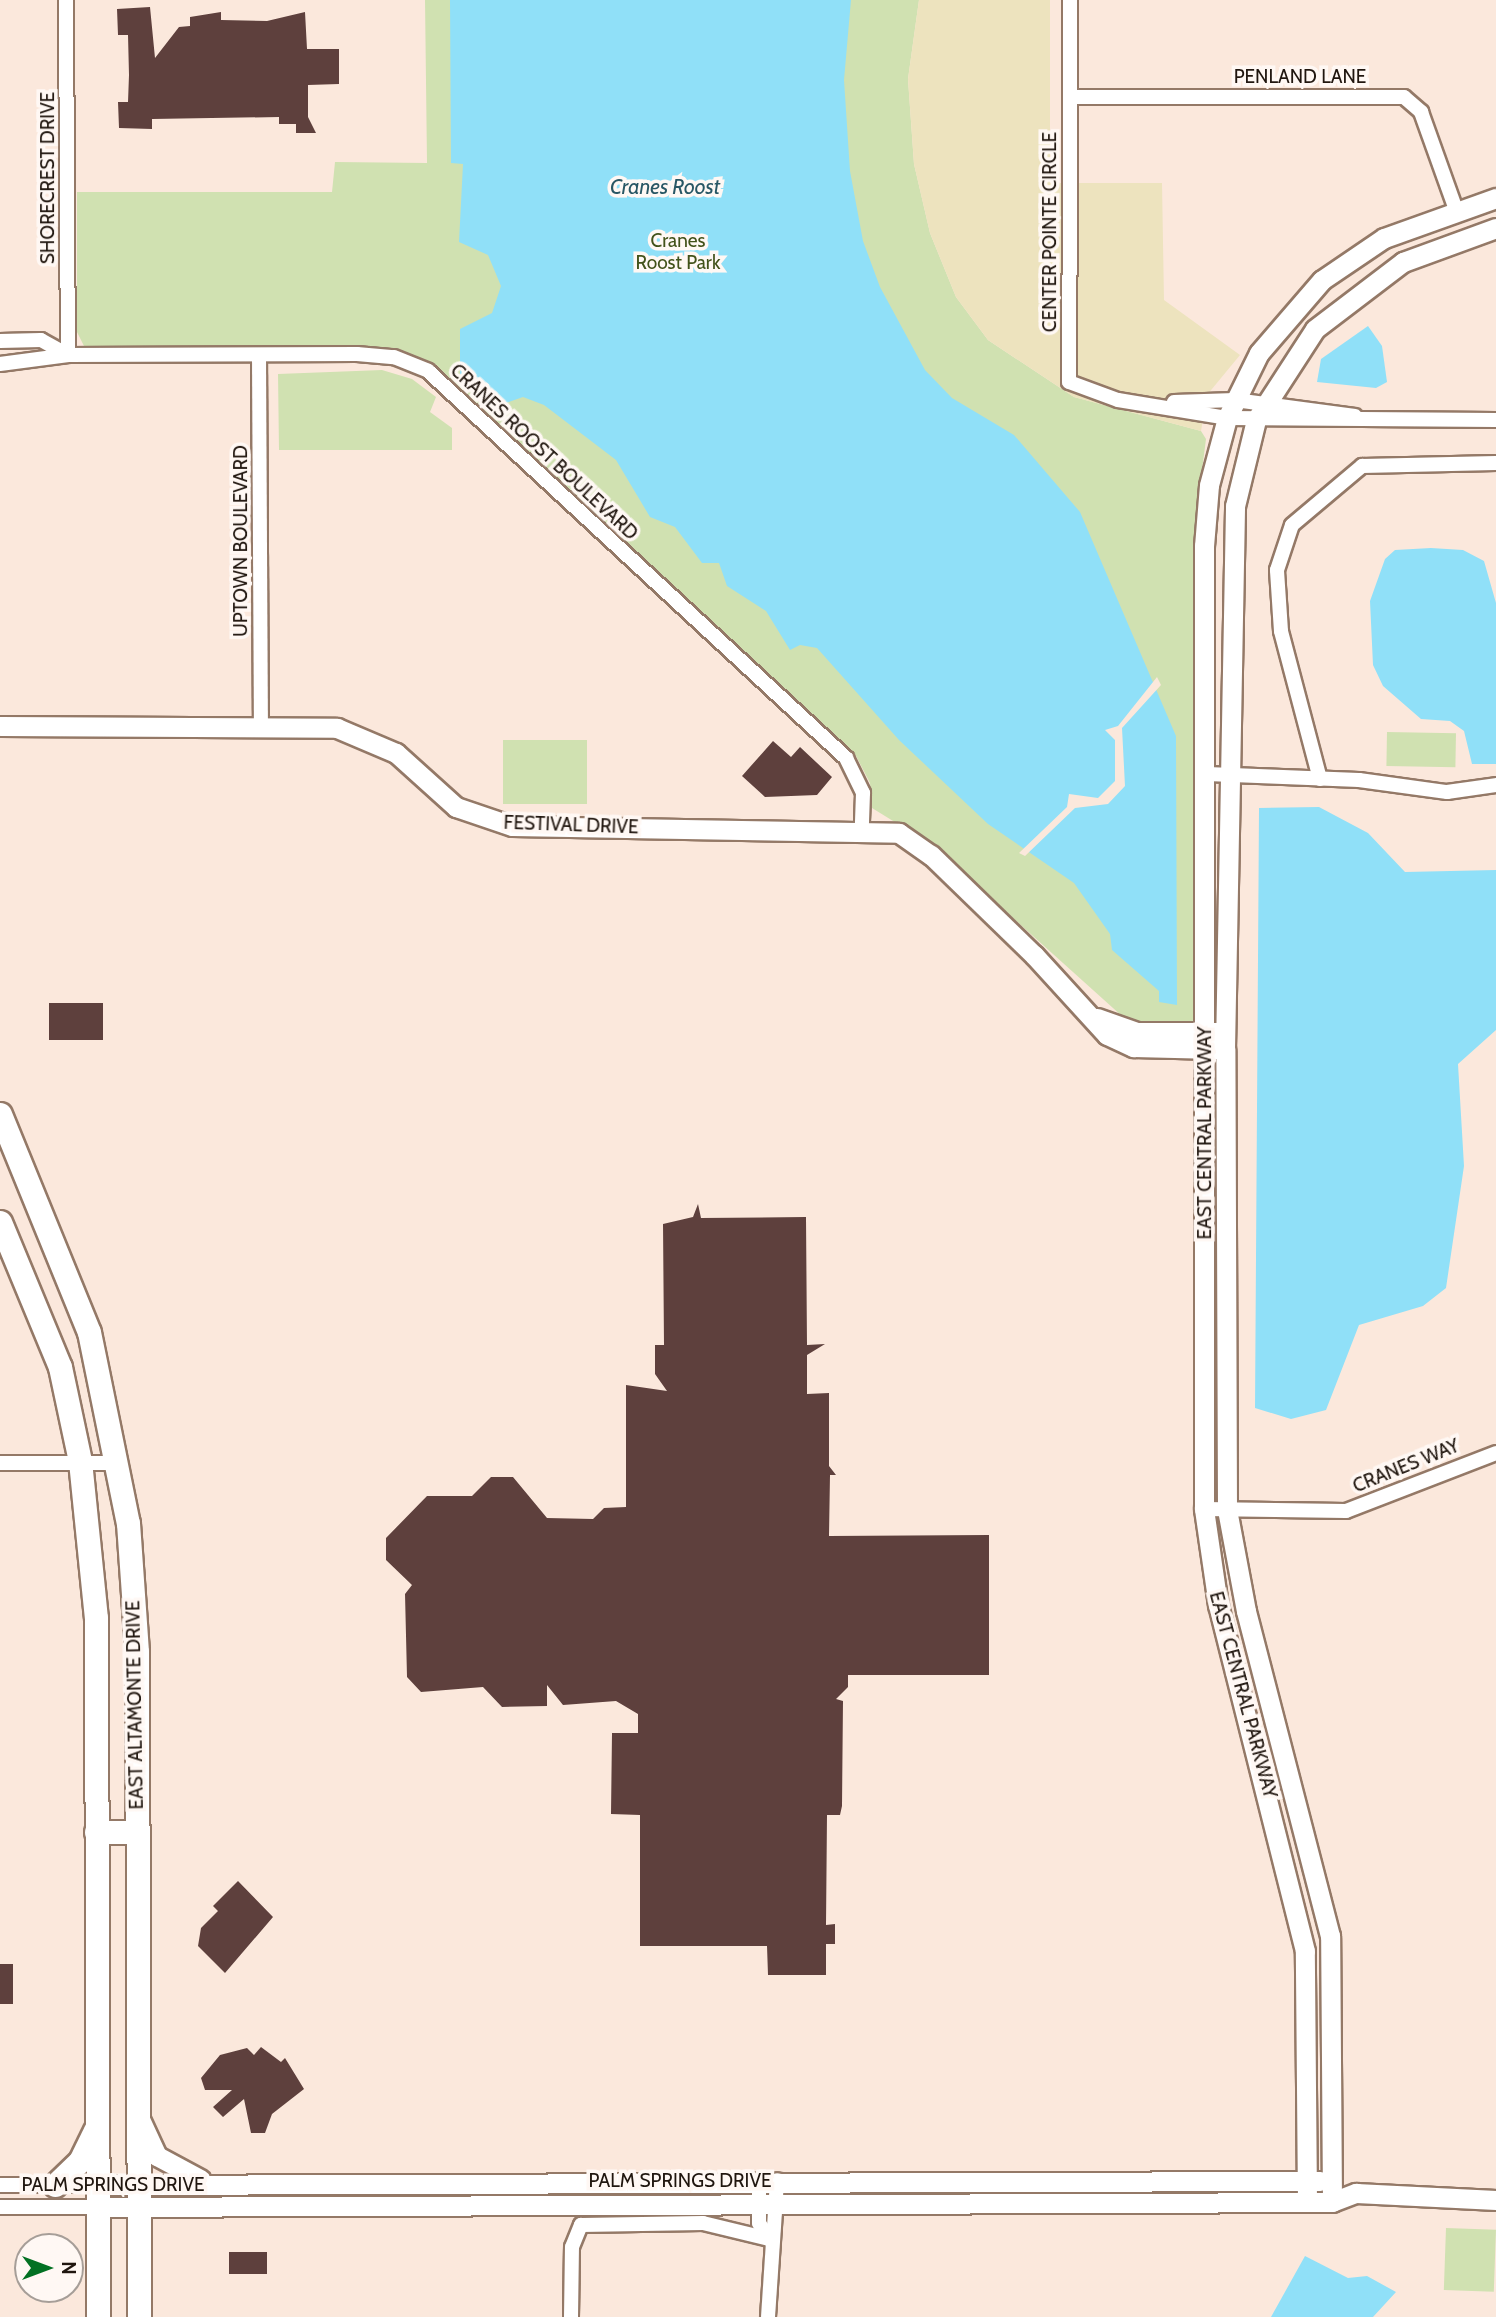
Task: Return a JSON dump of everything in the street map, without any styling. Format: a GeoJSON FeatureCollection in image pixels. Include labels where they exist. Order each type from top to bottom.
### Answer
{"type":"FeatureCollection","features":[{"type":"Feature","properties":{"kind":"main road","name":"EAST CENTRAL PARKWAY"},"geometry":{"type":"LineString","coordinates":[[1307,2201],[1305,1951],[1288,1864],[1219,1605],[1205,1509],[1207,774],[1204,547],[1209,485],[1231,409],[1259,353],[1322,280],[1384,238],[1456,210],[1496,198]]}},
{"type":"Feature","properties":{"kind":"main road","name":"EAST CENTRAL PARKWAY"},"geometry":{"type":"LineString","coordinates":[[1332,2202],[1330,1936],[1247,1611],[1227,1509],[1225,1040],[1235,506],[1260,411],[1315,329],[1372,280],[1496,228]]}},
{"type":"Feature","properties":{"kind":"main road","name":"FESTIVAL DRIVE"},"geometry":{"type":"LineString","coordinates":[[0,726],[261,726],[361,734],[396,753],[456,807],[512,826],[862,828],[899,833],[931,855],[1097,1018],[1107,1035],[1133,1047],[1225,1040]]}},
{"type":"Feature","properties":{"kind":"main road","name":"EAST ALTAMONTE DRIVE"},"geometry":{"type":"LineString","coordinates":[[0,1114],[89,1332],[119,1463],[137,1652],[139,2317]]}},
{"type":"Feature","properties":{"kind":"main road"},"geometry":{"type":"LineString","coordinates":[[0,1222],[60,1367],[80,1461],[96,1618],[98,2317]]}},
{"type":"Feature","properties":{"kind":"main road"},"geometry":{"type":"LineString","coordinates":[[96,1832],[137,1832]]}},
{"type":"Feature","properties":{"kind":"main road"},"geometry":{"type":"LineString","coordinates":[[137,2113],[157,2156],[183,2174],[218,2184]]}},
{"type":"Feature","properties":{"kind":"main road"},"geometry":{"type":"LineString","coordinates":[[55,2185],[80,2161],[97,2124]]}},
{"type":"Feature","properties":{"kind":"main road","name":"PALM SPRINGS DRIVE"},"geometry":{"type":"LineString","coordinates":[[137,2196],[218,2184],[768,2180],[1307,2180],[1333,2181],[1356,2193]]}},
{"type":"Feature","properties":{"kind":"main road","name":"PALM SPRINGS DRIVE"},"geometry":{"type":"LineString","coordinates":[[98,2196],[768,2203],[1332,2202],[1356,2193],[1496,2200]]}},
{"type":"Feature","properties":{"kind":"street","name":"SHORECREST DRIVE"},"geometry":{"type":"LineString","coordinates":[[66,0],[68,355]]}},
{"type":"Feature","properties":{"kind":"street","name":"CENTER POINTE CIRCLE"},"geometry":{"type":"LineString","coordinates":[[1070,0],[1069,382],[1147,403],[1356,417],[1496,420]]}},
{"type":"Feature","properties":{"kind":"street","name":"PENLAND LANE"},"geometry":{"type":"LineString","coordinates":[[1070,97],[1404,97],[1421,112],[1456,210]]}},
{"type":"Feature","properties":{"kind":"street","name":"CRANES ROOST BOULEVARD"},"geometry":{"type":"LineString","coordinates":[[0,341],[41,341],[68,355]]}},
{"type":"Feature","properties":{"kind":"street","name":"CRANES ROOST BOULEVARD"},"geometry":{"type":"LineString","coordinates":[[0,364],[68,355],[394,357],[444,384],[846,758],[863,793],[862,828]]}},
{"type":"Feature","properties":{"kind":"street","name":"UPTOWN BOULEVARD"},"geometry":{"type":"LineString","coordinates":[[259,356],[261,726]]}},
{"type":"Feature","properties":{"kind":"street"},"geometry":{"type":"LineString","coordinates":[[1320,779],[1281,631],[1277,570],[1292,525],[1362,466],[1496,463]]}},
{"type":"Feature","properties":{"kind":"street"},"geometry":{"type":"LineString","coordinates":[[1207,774],[1320,779],[1447,792],[1496,785]]}},
{"type":"Feature","properties":{"kind":"street","name":"CRANES WAY"},"geometry":{"type":"LineString","coordinates":[[1205,1509],[1346,1511],[1496,1453]]}},
{"type":"Feature","properties":{"kind":"street"},"geometry":{"type":"LineString","coordinates":[[0,1463],[119,1463]]}},
{"type":"Feature","properties":{"kind":"street"},"geometry":{"type":"LineString","coordinates":[[768,2180],[768,2203],[761,2232],[769,2239],[768,2317]]}},
{"type":"Feature","properties":{"kind":"street","name":"PALM SPRINGS DRIVE"},"geometry":{"type":"LineString","coordinates":[[0,2185],[55,2185],[98,2196]]}},
{"type":"Feature","properties":{"kind":"street","name":"PALM SPRINGS DRIVE"},"geometry":{"type":"LineString","coordinates":[[0,2207],[98,2196]]}},
{"type":"Feature","properties":{"kind":"street"},"geometry":{"type":"LineString","coordinates":[[571,2317],[572,2247],[581,2225],[702,2223],[769,2239]]}},
{"type":"Feature","properties":{"kind":"green space","name":"Cranes Roost"},"geometry":{"type":"Polygon","coordinates":[[[425,0],[919,0],[908,79],[914,164],[930,233],[956,297],[988,340],[1074,397],[1201,431],[1206,439],[1197,509],[1196,1018],[1182,1030],[1133,1026],[932,845],[872,808],[870,783],[856,756],[430,365],[374,349],[85,348],[77,332],[77,192],[332,192],[335,162],[427,163],[425,0]]]}},
{"type":"Feature","properties":{"kind":"green space"},"geometry":{"type":"Polygon","coordinates":[[[382,370],[412,379],[436,397],[430,412],[452,428],[452,450],[279,450],[278,374],[382,370]]]}},
{"type":"Feature","properties":{"kind":"green space"},"geometry":{"type":"Polygon","coordinates":[[[1387,732],[1456,733],[1455,767],[1386,766],[1387,732]]]}},
{"type":"Feature","properties":{"kind":"green space"},"geometry":{"type":"Polygon","coordinates":[[[503,740],[587,740],[587,804],[503,804],[503,740]]]}},
{"type":"Feature","properties":{"kind":"green space"},"geometry":{"type":"Polygon","coordinates":[[[1446,2228],[1496,2230],[1494,2292],[1444,2290],[1446,2228]]]}},
{"type":"Feature","properties":{"kind":"sand"},"geometry":{"type":"Polygon","coordinates":[[[919,0],[1050,0],[1050,183],[1162,183],[1164,300],[1240,355],[1207,395],[1201,431],[1074,397],[988,340],[956,297],[930,233],[914,164],[908,79],[919,0]]]}},
{"type":"Feature","properties":{"kind":"water","name":"Cranes Roost"},"geometry":{"type":"Polygon","coordinates":[[[450,0],[851,0],[844,80],[850,171],[863,241],[880,287],[925,370],[952,398],[1014,435],[1080,512],[1176,736],[1177,1005],[1159,1002],[1159,991],[1112,950],[1110,934],[1074,883],[988,824],[899,740],[817,648],[800,645],[790,650],[766,611],[727,586],[719,563],[702,563],[675,527],[650,517],[616,460],[544,405],[523,397],[492,408],[460,379],[460,329],[492,313],[501,286],[488,255],[459,242],[463,164],[451,163],[450,0]]]}},
{"type":"Feature","properties":{"kind":"water"},"geometry":{"type":"Polygon","coordinates":[[[1368,326],[1382,346],[1387,382],[1376,388],[1317,382],[1321,359],[1368,326]]]}},
{"type":"Feature","properties":{"kind":"water"},"geometry":{"type":"Polygon","coordinates":[[[1395,550],[1463,550],[1484,561],[1496,603],[1496,764],[1472,764],[1464,731],[1450,721],[1421,719],[1383,686],[1373,665],[1370,601],[1385,559],[1395,550]]]}},
{"type":"Feature","properties":{"kind":"water"},"geometry":{"type":"Polygon","coordinates":[[[1319,807],[1368,833],[1405,872],[1496,870],[1496,1030],[1458,1064],[1464,1166],[1446,1288],[1423,1306],[1359,1325],[1326,1410],[1291,1419],[1255,1408],[1259,808],[1319,807]]]}},
{"type":"Feature","properties":{"kind":"water"},"geometry":{"type":"Polygon","coordinates":[[[1305,2256],[1348,2278],[1367,2276],[1396,2292],[1373,2317],[1271,2317],[1305,2256]]]}},
{"type":"Feature","properties":{"kind":"pier"},"geometry":{"type":"Polygon","coordinates":[[[1157,677],[1161,685],[1122,728],[1125,786],[1108,804],[1075,808],[1025,856],[1019,853],[1067,807],[1069,794],[1098,798],[1115,781],[1115,740],[1105,730],[1118,726],[1157,677]]]}},
{"type":"Feature","properties":{"kind":"building"},"geometry":{"type":"Polygon","coordinates":[[[150,7],[155,58],[179,27],[190,26],[190,17],[221,12],[221,20],[267,21],[305,12],[307,49],[339,49],[339,84],[308,85],[308,117],[316,133],[296,133],[296,124],[279,124],[279,117],[152,119],[152,129],[119,128],[118,102],[128,102],[129,75],[128,35],[118,35],[117,9],[150,7]]]}},
{"type":"Feature","properties":{"kind":"building"},"geometry":{"type":"Polygon","coordinates":[[[773,741],[791,757],[800,747],[832,777],[817,795],[765,797],[742,776],[773,741]]]}},
{"type":"Feature","properties":{"kind":"building"},"geometry":{"type":"Polygon","coordinates":[[[49,1003],[103,1003],[103,1040],[49,1040],[49,1003]]]}},
{"type":"Feature","properties":{"kind":"building"},"geometry":{"type":"Polygon","coordinates":[[[698,1204],[701,1218],[806,1217],[807,1345],[825,1344],[807,1355],[807,1394],[829,1393],[829,1466],[836,1475],[830,1475],[829,1536],[989,1535],[989,1675],[848,1675],[848,1687],[836,1699],[843,1701],[842,1806],[840,1815],[827,1815],[826,1925],[835,1924],[835,1944],[826,1944],[826,1975],[768,1975],[767,1946],[640,1946],[640,1815],[611,1814],[612,1733],[638,1733],[638,1714],[616,1701],[563,1705],[547,1685],[547,1706],[502,1707],[483,1687],[421,1692],[407,1677],[405,1594],[412,1585],[386,1560],[386,1538],[427,1496],[472,1496],[491,1477],[513,1477],[547,1518],[593,1519],[604,1508],[626,1507],[626,1385],[667,1391],[655,1374],[655,1345],[664,1345],[663,1224],[693,1217],[698,1204]]]}},
{"type":"Feature","properties":{"kind":"building"},"geometry":{"type":"Polygon","coordinates":[[[238,1881],[273,1917],[225,1973],[198,1946],[201,1928],[218,1911],[213,1906],[238,1881]]]}},
{"type":"Feature","properties":{"kind":"building"},"geometry":{"type":"Polygon","coordinates":[[[0,1964],[13,1964],[13,2004],[0,2004],[0,1964]]]}},
{"type":"Feature","properties":{"kind":"building"},"geometry":{"type":"Polygon","coordinates":[[[261,2047],[281,2062],[285,2058],[304,2089],[272,2114],[265,2133],[251,2133],[244,2099],[223,2117],[213,2107],[232,2090],[205,2090],[201,2078],[220,2055],[247,2048],[254,2055],[261,2047]]]}},
{"type":"Feature","properties":{"kind":"building"},"geometry":{"type":"Polygon","coordinates":[[[229,2252],[267,2252],[267,2274],[229,2274],[229,2252]]]}},
{"type":"Feature","properties":{"kind":"park label","name":"Cranes Roost Park"},"geometry":{"type":"Point","coordinates":[678,252]}}]}
